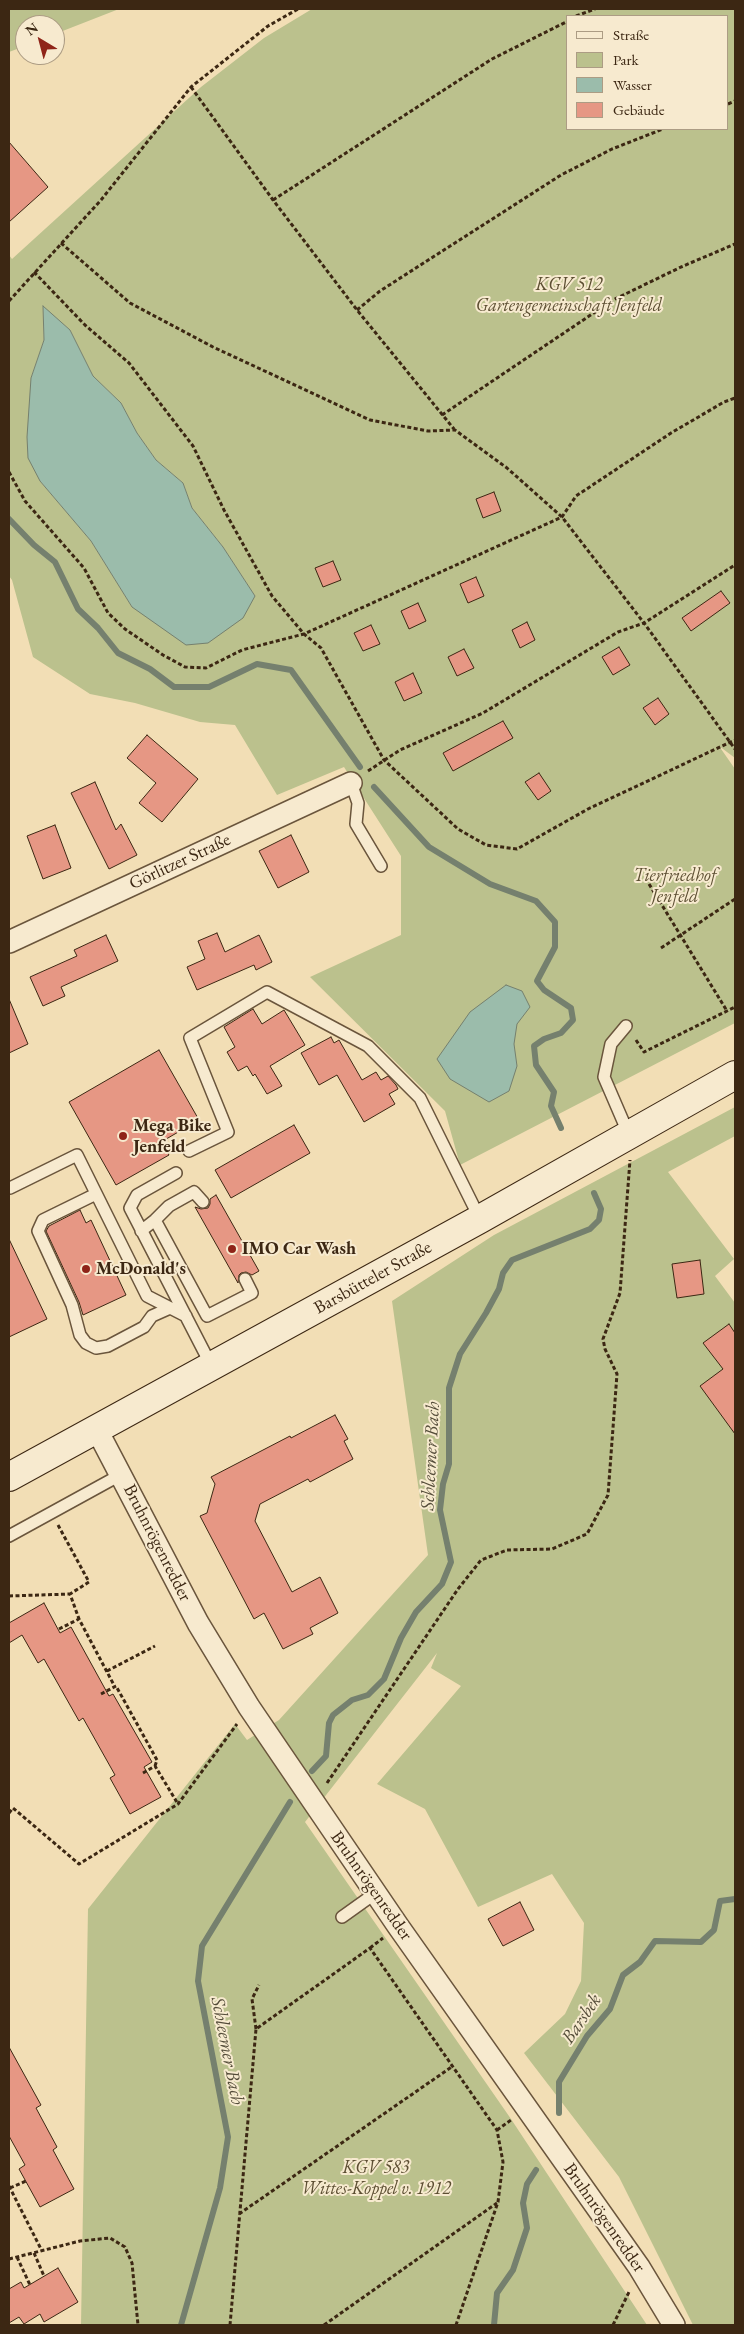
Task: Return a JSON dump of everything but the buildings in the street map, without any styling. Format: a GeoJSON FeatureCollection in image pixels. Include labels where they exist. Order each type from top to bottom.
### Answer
{"type":"FeatureCollection","features":[{"type":"Feature","properties":{"kind":"main road","name":"Barsbütteler Straße"},"geometry":{"type":"LineString","coordinates":[[9,1477],[98,1430],[735,1076]]}},
{"type":"Feature","properties":{"kind":"street","name":"Görlitzer Straße"},"geometry":{"type":"LineString","coordinates":[[9,942],[350,783]]}},
{"type":"Feature","properties":{"kind":"street","name":"Bruhnrögenredder"},"geometry":{"type":"LineString","coordinates":[[98,1430],[198,1623],[249,1707],[313,1803],[640,2267],[674,2325]]}},
{"type":"Feature","properties":{"kind":"lane"},"geometry":{"type":"LineString","coordinates":[[350,783],[358,803],[356,824],[380,866]]}},
{"type":"Feature","properties":{"kind":"lane"},"geometry":{"type":"LineString","coordinates":[[188,1151],[228,1132],[190,1038],[267,992],[368,1046],[420,1098],[480,1219]]}},
{"type":"Feature","properties":{"kind":"lane"},"geometry":{"type":"LineString","coordinates":[[626,1026],[610,1044],[604,1077],[630,1135]]}},
{"type":"Feature","properties":{"kind":"lane"},"geometry":{"type":"LineString","coordinates":[[10,1188],[77,1155],[147,1296],[186,1316]]}},
{"type":"Feature","properties":{"kind":"lane"},"geometry":{"type":"LineString","coordinates":[[176,1173],[137,1195],[130,1208],[212,1367]]}},
{"type":"Feature","properties":{"kind":"lane"},"geometry":{"type":"LineString","coordinates":[[141,1231],[168,1206],[194,1192],[203,1202]]}},
{"type":"Feature","properties":{"kind":"lane"},"geometry":{"type":"LineString","coordinates":[[96,1194],[43,1220],[38,1231],[72,1305],[80,1335],[86,1342],[96,1348],[108,1346],[144,1328],[152,1316],[170,1308]]}},
{"type":"Feature","properties":{"kind":"lane"},"geometry":{"type":"LineString","coordinates":[[155,1220],[207,1316],[252,1293],[245,1279]]}},
{"type":"Feature","properties":{"kind":"lane"},"geometry":{"type":"LineString","coordinates":[[9,1536],[122,1474]]}},
{"type":"Feature","properties":{"kind":"lane"},"geometry":{"type":"LineString","coordinates":[[342,1918],[376,1892]]}},
{"type":"Feature","properties":{"kind":"path"},"geometry":{"type":"LineString","coordinates":[[9,301],[101,200],[191,87],[268,26],[298,9]]}},
{"type":"Feature","properties":{"kind":"path"},"geometry":{"type":"LineString","coordinates":[[579,15],[595,9]]}},
{"type":"Feature","properties":{"kind":"path"},"geometry":{"type":"LineString","coordinates":[[273,200],[484,64],[566,22]]}},
{"type":"Feature","properties":{"kind":"path"},"geometry":{"type":"LineString","coordinates":[[191,87],[273,200],[357,310],[442,415],[455,430],[508,468],[562,517],[644,623],[735,749]]}},
{"type":"Feature","properties":{"kind":"path"},"geometry":{"type":"LineString","coordinates":[[357,310],[380,292],[561,175],[612,149],[660,130]]}},
{"type":"Feature","properties":{"kind":"path"},"geometry":{"type":"LineString","coordinates":[[61,243],[130,303],[213,348],[370,420],[428,431],[455,430]]}},
{"type":"Feature","properties":{"kind":"path"},"geometry":{"type":"LineString","coordinates":[[442,415],[613,300],[735,244]]}},
{"type":"Feature","properties":{"kind":"path"},"geometry":{"type":"LineString","coordinates":[[34,272],[85,325],[129,363],[193,446],[224,510],[272,596],[304,634],[321,648],[384,760],[458,829],[486,845],[517,849],[588,809],[735,740]]}},
{"type":"Feature","properties":{"kind":"path"},"geometry":{"type":"LineString","coordinates":[[9,472],[25,501],[84,568],[108,613],[125,629],[170,659],[185,667],[206,668],[242,650],[304,634],[562,517],[576,496],[671,434],[724,402],[735,398]]}},
{"type":"Feature","properties":{"kind":"path"},"geometry":{"type":"LineString","coordinates":[[384,760],[400,750],[483,712],[618,632],[644,623],[735,565]]}},
{"type":"Feature","properties":{"kind":"path"},"geometry":{"type":"LineString","coordinates":[[649,884],[727,1011]]}},
{"type":"Feature","properties":{"kind":"path"},"geometry":{"type":"LineString","coordinates":[[661,948],[735,899]]}},
{"type":"Feature","properties":{"kind":"path"},"geometry":{"type":"LineString","coordinates":[[626,1026],[644,1052],[735,1007]]}},
{"type":"Feature","properties":{"kind":"path"},"geometry":{"type":"LineString","coordinates":[[313,1803],[458,1589],[481,1560],[507,1550],[552,1549],[587,1534],[608,1495],[617,1374],[603,1339],[620,1293],[630,1172],[630,1135]]}},
{"type":"Feature","properties":{"kind":"path"},"geometry":{"type":"LineString","coordinates":[[9,1596],[70,1594],[89,1582],[51,1513]]}},
{"type":"Feature","properties":{"kind":"path"},"geometry":{"type":"LineString","coordinates":[[70,1594],[80,1619],[115,1687],[157,1760],[155,1766],[143,1773]]}},
{"type":"Feature","properties":{"kind":"path"},"geometry":{"type":"LineString","coordinates":[[59,1630],[80,1619]]}},
{"type":"Feature","properties":{"kind":"path"},"geometry":{"type":"LineString","coordinates":[[107,1671],[155,1646]]}},
{"type":"Feature","properties":{"kind":"path"},"geometry":{"type":"LineString","coordinates":[[101,1694],[115,1687]]}},
{"type":"Feature","properties":{"kind":"path"},"geometry":{"type":"LineString","coordinates":[[9,1813],[13,1808],[78,1864],[178,1804],[249,1707]]}},
{"type":"Feature","properties":{"kind":"path"},"geometry":{"type":"LineString","coordinates":[[155,1766],[178,1804]]}},
{"type":"Feature","properties":{"kind":"path"},"geometry":{"type":"LineString","coordinates":[[256,2029],[370,1948],[497,2130],[504,2162],[498,2202],[456,2325]]}},
{"type":"Feature","properties":{"kind":"path"},"geometry":{"type":"LineString","coordinates":[[230,2325],[238,2215],[256,2029],[252,1999],[259,1984]]}},
{"type":"Feature","properties":{"kind":"path"},"geometry":{"type":"LineString","coordinates":[[238,2215],[452,2066]]}},
{"type":"Feature","properties":{"kind":"path"},"geometry":{"type":"LineString","coordinates":[[26,2181],[9,2187],[42,2250]]}},
{"type":"Feature","properties":{"kind":"path"},"geometry":{"type":"LineString","coordinates":[[324,2325],[498,2202]]}},
{"type":"Feature","properties":{"kind":"path"},"geometry":{"type":"LineString","coordinates":[[9,2259],[80,2241],[110,2238],[124,2248],[132,2263],[138,2325]]}},
{"type":"Feature","properties":{"kind":"path"},"geometry":{"type":"LineString","coordinates":[[34,2253],[44,2276]]}},
{"type":"Feature","properties":{"kind":"path"},"geometry":{"type":"LineString","coordinates":[[17,2257],[30,2285]]}},
{"type":"Feature","properties":{"kind":"path"},"geometry":{"type":"LineString","coordinates":[[614,2325],[640,2267]]}},
{"type":"Feature","properties":{"kind":"green space"},"geometry":{"type":"Polygon","coordinates":[[[9,9],[119,9],[65,30],[65,15],[15,15],[15,50],[9,52],[9,9]]]}},
{"type":"Feature","properties":{"kind":"green space"},"geometry":{"type":"Polygon","coordinates":[[[312,9],[735,9],[735,758],[719,746],[735,769],[735,1023],[460,1165],[445,1111],[310,977],[401,935],[401,856],[344,767],[277,795],[235,725],[200,722],[135,703],[90,694],[33,657],[12,580],[9,576],[9,255],[12,259],[201,87],[264,38],[312,9]],[[43,307],[44,340],[31,378],[40,481],[91,541],[132,607],[255,596],[223,547],[192,508],[183,483],[156,460],[137,433],[121,403],[93,376],[70,330],[43,307]]]}},
{"type":"Feature","properties":{"kind":"green space","name":"KGV 583 Wittes-Koppel v. 1912"},"geometry":{"type":"Polygon","coordinates":[[[735,1107],[735,1136],[668,1172],[734,1259],[715,1276],[735,1303],[735,2325],[693,2325],[619,2177],[524,2053],[565,2014],[581,1981],[584,1923],[552,1874],[478,1907],[425,1809],[377,1784],[461,1686],[431,1668],[437,1653],[305,1822],[511,2119],[647,2325],[81,2325],[88,1909],[235,1724],[247,1740],[279,1720],[428,1555],[392,1301],[494,1235],[735,1107]]]}},
{"type":"Feature","properties":{"kind":"water"},"geometry":{"type":"Polygon","coordinates":[[[43,306],[70,330],[93,376],[121,403],[137,433],[156,460],[183,483],[192,508],[223,547],[255,596],[243,618],[208,643],[186,645],[132,607],[91,541],[40,481],[28,458],[27,437],[31,378],[44,340],[43,306]]]}},
{"type":"Feature","properties":{"kind":"water"},"geometry":{"type":"Polygon","coordinates":[[[506,985],[522,991],[530,1007],[517,1024],[514,1044],[517,1066],[509,1091],[489,1102],[450,1079],[437,1059],[470,1012],[506,985]]]}},
{"type":"Feature","properties":{"kind":"waterway","name":"Schleemer Bach"},"geometry":{"type":"LineString","coordinates":[[9,519],[34,545],[55,562],[78,609],[98,628],[118,653],[150,669],[174,687],[209,687],[257,664],[291,670],[360,767]]}},
{"type":"Feature","properties":{"kind":"waterway","name":"Schleemer Bach"},"geometry":{"type":"LineString","coordinates":[[374,787],[429,847],[490,884],[536,901],[555,922],[555,947],[537,981],[544,990],[571,1008],[573,1020],[561,1033],[544,1039],[534,1046],[536,1065],[554,1092],[551,1106],[561,1128]]}},
{"type":"Feature","properties":{"kind":"waterway","name":"Schleemer Bach"},"geometry":{"type":"LineString","coordinates":[[312,1771],[326,1756],[329,1723],[333,1715],[352,1700],[368,1695],[384,1679],[401,1638],[416,1612],[442,1584],[451,1562],[440,1510],[443,1484],[449,1464],[449,1388],[460,1354],[486,1313],[499,1289],[503,1273],[512,1260],[590,1229],[599,1220],[601,1209],[594,1193]]}},
{"type":"Feature","properties":{"kind":"waterway","name":"Schleemer Bach"},"geometry":{"type":"LineString","coordinates":[[181,2325],[220,2188],[228,2137],[198,1981],[202,1946],[290,1802]]}},
{"type":"Feature","properties":{"kind":"waterway","name":"Barsbek"},"geometry":{"type":"LineString","coordinates":[[559,2113],[559,2082],[587,2036],[610,2009],[623,1975],[640,1962],[655,1941],[701,1942],[714,1930],[720,1901],[735,1899]]}},
{"type":"Feature","properties":{"kind":"waterway","name":"Barsbek"},"geometry":{"type":"LineString","coordinates":[[494,2325],[497,2293],[513,2270],[527,2228],[523,2203],[527,2184],[536,2170]]}},
{"type":"Feature","properties":{"kind":"place","name":"Mega Bike Jenfeld"},"geometry":{"type":"Point","coordinates":[123,1136]}},
{"type":"Feature","properties":{"kind":"place","name":"IMO Car Wash"},"geometry":{"type":"Point","coordinates":[232,1249]}},
{"type":"Feature","properties":{"kind":"place","name":"McDonald's"},"geometry":{"type":"Point","coordinates":[86,1269]}},
{"type":"Feature","properties":{"kind":"park label","name":"KGV 512 Gartengemeinschaft Jenfeld"},"geometry":{"type":"Point","coordinates":[569,295]}},
{"type":"Feature","properties":{"kind":"park label","name":"Tierfriedhof Jenfeld"},"geometry":{"type":"Point","coordinates":[675,886]}}]}
